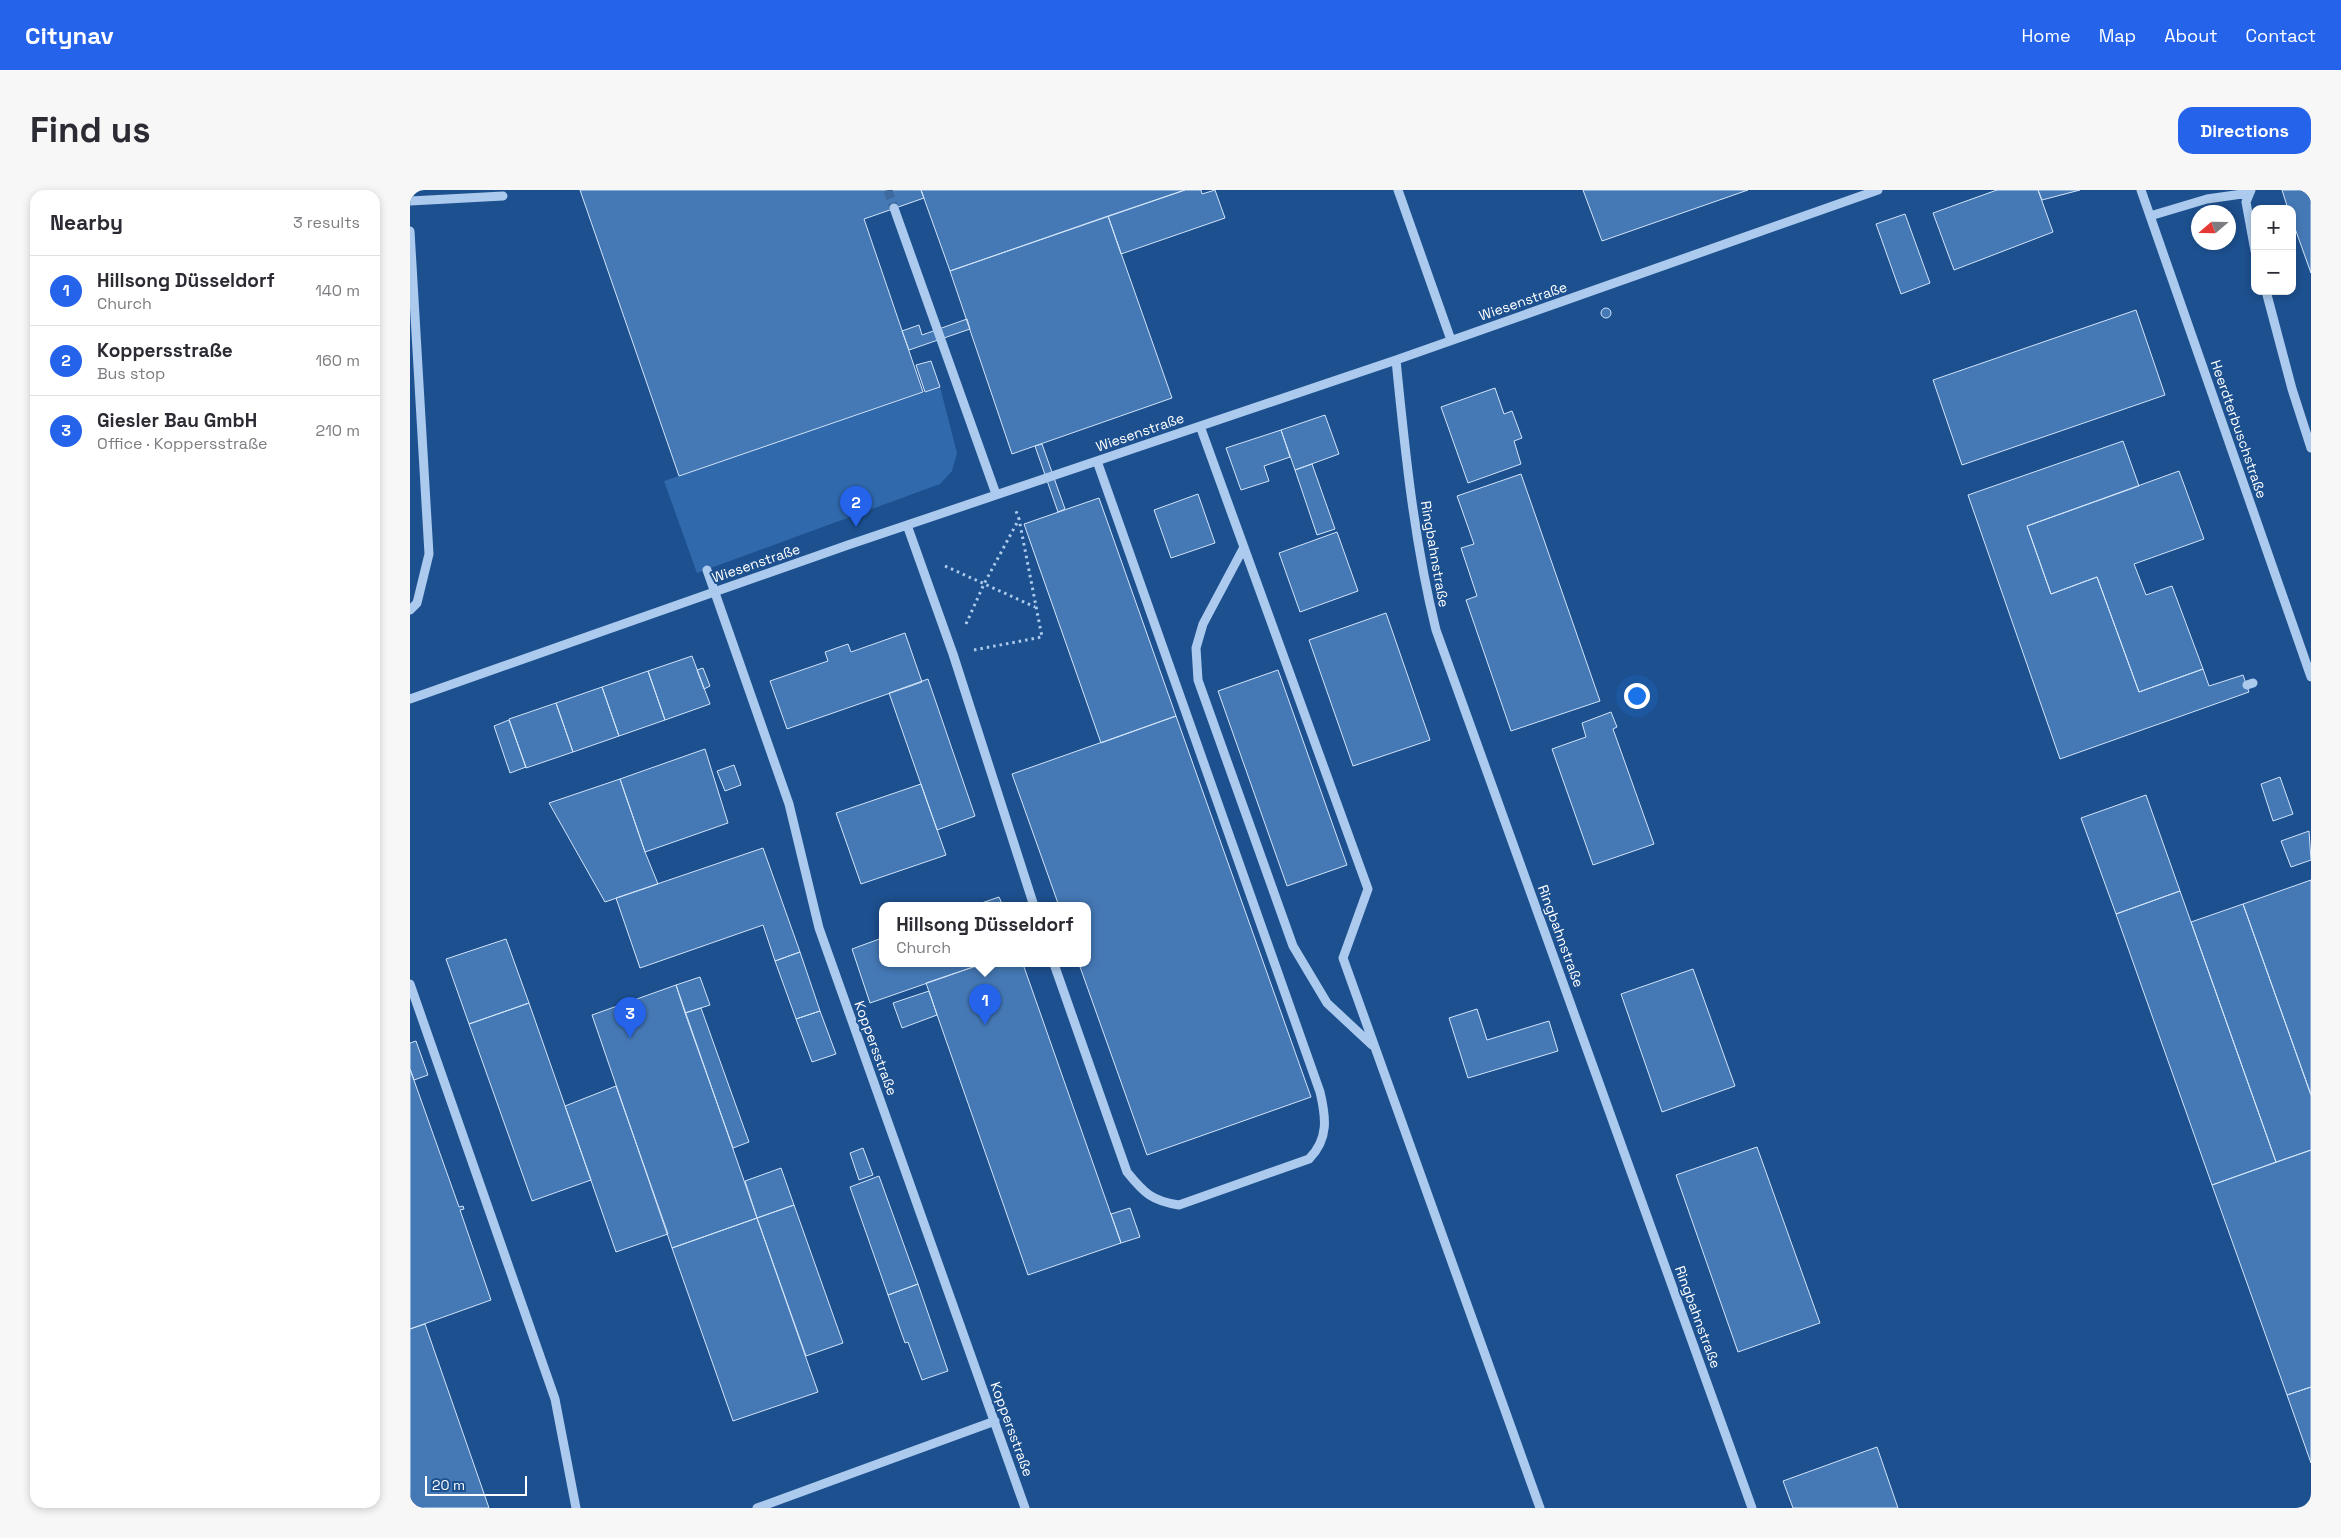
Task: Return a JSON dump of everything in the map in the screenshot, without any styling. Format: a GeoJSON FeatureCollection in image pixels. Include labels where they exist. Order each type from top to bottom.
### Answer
{"type":"FeatureCollection","features":[{"type":"Feature","properties":{"kind":"street"},"geometry":{"type":"LineString","coordinates":[[1398,190],[1451,340]]}},
{"type":"Feature","properties":{"kind":"street","name":"Wiesenstraße"},"geometry":{"type":"LineString","coordinates":[[410,700],[996,494],[1396,360],[1878,190]]}},
{"type":"Feature","properties":{"kind":"street","name":"Heerdterbuschstraße"},"geometry":{"type":"LineString","coordinates":[[2141,190],[2311,677]]}},
{"type":"Feature","properties":{"kind":"street"},"geometry":{"type":"LineString","coordinates":[[2150,216],[2207,199],[2250,192]]}},
{"type":"Feature","properties":{"kind":"street"},"geometry":{"type":"LineString","coordinates":[[2250,192],[2246,202],[2255,250]]}},
{"type":"Feature","properties":{"kind":"street"},"geometry":{"type":"LineString","coordinates":[[410,202],[503,196]]}},
{"type":"Feature","properties":{"kind":"street"},"geometry":{"type":"LineString","coordinates":[[894,208],[996,494]]}},
{"type":"Feature","properties":{"kind":"street"},"geometry":{"type":"LineString","coordinates":[[410,231],[429,554],[417,603],[410,610]]}},
{"type":"Feature","properties":{"kind":"street"},"geometry":{"type":"LineString","coordinates":[[2267,295],[2292,388],[2311,448]]}},
{"type":"Feature","properties":{"kind":"street","name":"Ringbahnstraße"},"geometry":{"type":"LineString","coordinates":[[1396,360],[1415,532],[1424,583],[1436,630],[1752,1508]]}},
{"type":"Feature","properties":{"kind":"street"},"geometry":{"type":"LineString","coordinates":[[1200,426],[1368,889],[1343,958],[1540,1508]]}},
{"type":"Feature","properties":{"kind":"street"},"geometry":{"type":"LineString","coordinates":[[1055,967],[1127,1172],[1144,1193],[1162,1203],[1179,1205],[1308,1159],[1318,1150],[1324,1136],[1326,1116],[1320,1092],[1097,461]]}},
{"type":"Feature","properties":{"kind":"street"},"geometry":{"type":"LineString","coordinates":[[907,525],[953,654],[1033,902]]}},
{"type":"Feature","properties":{"kind":"street"},"geometry":{"type":"LineString","coordinates":[[1244,547],[1203,624],[1196,648],[1198,680],[1293,946],[1327,1002],[1374,1047]]}},
{"type":"Feature","properties":{"kind":"street","name":"Koppersstraße"},"geometry":{"type":"LineString","coordinates":[[707,570],[789,804],[818,928],[1025,1508]]}},
{"type":"Feature","properties":{"kind":"street"},"geometry":{"type":"LineString","coordinates":[[410,984],[555,1399],[576,1508]]}},
{"type":"Feature","properties":{"kind":"street"},"geometry":{"type":"LineString","coordinates":[[757,1508],[994,1421]]}},
{"type":"Feature","properties":{"kind":"path"},"geometry":{"type":"LineString","coordinates":[[953,654],[1042,637],[1018,519],[1009,490]]}},
{"type":"Feature","properties":{"kind":"path"},"geometry":{"type":"LineString","coordinates":[[953,654],[984,584],[1018,519]]}},
{"type":"Feature","properties":{"kind":"path"},"geometry":{"type":"LineString","coordinates":[[917,554],[1036,607]]}},
{"type":"Feature","properties":{"kind":"shaded area"},"geometry":{"type":"Polygon","coordinates":[[[940,387],[957,453],[952,471],[940,484],[697,573],[664,481],[940,387]]]}},
{"type":"Feature","properties":{"kind":"building"},"geometry":{"type":"Polygon","coordinates":[[[580,190],[921,190],[924,198],[864,219],[923,392],[679,476],[580,190]]]}},
{"type":"Feature","properties":{"kind":"building"},"geometry":{"type":"Polygon","coordinates":[[[921,190],[1185,190],[950,271],[921,190]]]}},
{"type":"Feature","properties":{"kind":"building"},"geometry":{"type":"Polygon","coordinates":[[[1185,190],[1201,190],[1202,194],[1215,190],[1225,218],[1121,254],[1108,216],[1185,190]]]}},
{"type":"Feature","properties":{"kind":"building"},"geometry":{"type":"Polygon","coordinates":[[[1583,190],[1748,190],[1602,241],[1583,190]]]}},
{"type":"Feature","properties":{"kind":"building"},"geometry":{"type":"Polygon","coordinates":[[[1997,190],[2038,190],[2053,232],[1954,270],[1933,213],[1997,190]]]}},
{"type":"Feature","properties":{"kind":"building"},"geometry":{"type":"Polygon","coordinates":[[[2038,190],[2080,190],[2042,200],[2038,190]]]}},
{"type":"Feature","properties":{"kind":"building"},"geometry":{"type":"Polygon","coordinates":[[[2282,190],[2311,190],[2311,273],[2296,231],[2296,205],[2287,205],[2282,190]]]}},
{"type":"Feature","properties":{"kind":"building"},"geometry":{"type":"Polygon","coordinates":[[[1905,214],[1930,283],[1901,294],[1876,224],[1905,214]]]}},
{"type":"Feature","properties":{"kind":"building"},"geometry":{"type":"Polygon","coordinates":[[[1108,216],[1172,398],[1012,454],[950,271],[1108,216]]]}},
{"type":"Feature","properties":{"kind":"building"},"geometry":{"type":"Polygon","coordinates":[[[1604,308],[1608,308],[1611,313],[1610,317],[1604,318],[1601,315],[1601,311],[1604,308]]]}},
{"type":"Feature","properties":{"kind":"building"},"geometry":{"type":"Polygon","coordinates":[[[2136,310],[2165,395],[1962,465],[1933,380],[2136,310]]]}},
{"type":"Feature","properties":{"kind":"building"},"geometry":{"type":"Polygon","coordinates":[[[967,319],[970,329],[909,350],[902,331],[919,325],[922,335],[967,319]]]}},
{"type":"Feature","properties":{"kind":"building"},"geometry":{"type":"Polygon","coordinates":[[[931,361],[940,387],[925,392],[916,365],[931,361]]]}},
{"type":"Feature","properties":{"kind":"building"},"geometry":{"type":"Polygon","coordinates":[[[1495,388],[1504,414],[1512,411],[1522,438],[1514,441],[1521,464],[1468,483],[1441,407],[1495,388]]]}},
{"type":"Feature","properties":{"kind":"building"},"geometry":{"type":"Polygon","coordinates":[[[1325,415],[1339,454],[1295,470],[1281,430],[1325,415]]]}},
{"type":"Feature","properties":{"kind":"building"},"geometry":{"type":"Polygon","coordinates":[[[1281,430],[1290,457],[1264,466],[1269,481],[1241,490],[1226,448],[1281,430]]]}},
{"type":"Feature","properties":{"kind":"building"},"geometry":{"type":"Polygon","coordinates":[[[2123,441],[2139,486],[2027,526],[2051,594],[2097,577],[2139,692],[2203,669],[2209,686],[2243,675],[2249,692],[2060,759],[1968,495],[2123,441]]]}},
{"type":"Feature","properties":{"kind":"building"},"geometry":{"type":"Polygon","coordinates":[[[1042,444],[1065,509],[1058,512],[1035,446],[1042,444]]]}},
{"type":"Feature","properties":{"kind":"building"},"geometry":{"type":"Polygon","coordinates":[[[1312,464],[1335,529],[1317,535],[1295,470],[1312,464]]]}},
{"type":"Feature","properties":{"kind":"building"},"geometry":{"type":"Polygon","coordinates":[[[2179,471],[2204,539],[2134,564],[2146,595],[2172,586],[2203,669],[2139,692],[2097,577],[2051,594],[2027,526],[2179,471]]]}},
{"type":"Feature","properties":{"kind":"building"},"geometry":{"type":"Polygon","coordinates":[[[1521,474],[1600,701],[1511,731],[1466,600],[1477,596],[1461,548],[1474,544],[1457,496],[1521,474]]]}},
{"type":"Feature","properties":{"kind":"building"},"geometry":{"type":"Polygon","coordinates":[[[1198,494],[1215,543],[1171,558],[1154,510],[1198,494]]]}},
{"type":"Feature","properties":{"kind":"building"},"geometry":{"type":"Polygon","coordinates":[[[1099,498],[1176,716],[1101,743],[1024,524],[1099,498]]]}},
{"type":"Feature","properties":{"kind":"building"},"geometry":{"type":"Polygon","coordinates":[[[1337,532],[1358,591],[1300,612],[1279,553],[1337,532]]]}},
{"type":"Feature","properties":{"kind":"building"},"geometry":{"type":"Polygon","coordinates":[[[1386,613],[1430,740],[1353,766],[1309,640],[1386,613]]]}},
{"type":"Feature","properties":{"kind":"building"},"geometry":{"type":"Polygon","coordinates":[[[905,633],[922,682],[787,729],[770,681],[828,661],[825,652],[848,644],[851,652],[905,633]]]}},
{"type":"Feature","properties":{"kind":"building"},"geometry":{"type":"Polygon","coordinates":[[[692,656],[710,704],[665,720],[648,671],[692,656]]]}},
{"type":"Feature","properties":{"kind":"building"},"geometry":{"type":"Polygon","coordinates":[[[703,668],[710,686],[704,689],[697,670],[703,668]]]}},
{"type":"Feature","properties":{"kind":"building"},"geometry":{"type":"Polygon","coordinates":[[[1278,670],[1347,865],[1287,886],[1218,691],[1278,670]]]}},
{"type":"Feature","properties":{"kind":"building"},"geometry":{"type":"Polygon","coordinates":[[[648,671],[665,720],[619,736],[602,687],[648,671]]]}},
{"type":"Feature","properties":{"kind":"building"},"geometry":{"type":"Polygon","coordinates":[[[928,679],[975,816],[937,830],[889,693],[928,679]]]}},
{"type":"Feature","properties":{"kind":"building"},"geometry":{"type":"Polygon","coordinates":[[[602,687],[619,736],[573,752],[556,703],[602,687]]]}},
{"type":"Feature","properties":{"kind":"building"},"geometry":{"type":"Polygon","coordinates":[[[556,703],[573,752],[526,768],[509,719],[556,703]]]}},
{"type":"Feature","properties":{"kind":"building"},"geometry":{"type":"Polygon","coordinates":[[[1611,712],[1617,727],[1613,729],[1654,844],[1593,865],[1552,749],[1586,737],[1582,723],[1611,712]]]}},
{"type":"Feature","properties":{"kind":"building"},"geometry":{"type":"Polygon","coordinates":[[[1176,716],[1311,1097],[1147,1155],[1080,967],[1091,967],[1091,902],[1058,902],[1012,774],[1176,716]]]}},
{"type":"Feature","properties":{"kind":"building"},"geometry":{"type":"Polygon","coordinates":[[[509,720],[526,767],[510,773],[494,726],[509,720]]]}},
{"type":"Feature","properties":{"kind":"building"},"geometry":{"type":"Polygon","coordinates":[[[705,749],[728,823],[645,852],[620,779],[705,749]]]}},
{"type":"Feature","properties":{"kind":"building"},"geometry":{"type":"Polygon","coordinates":[[[734,765],[741,785],[725,791],[717,771],[734,765]]]}},
{"type":"Feature","properties":{"kind":"building"},"geometry":{"type":"Polygon","coordinates":[[[2280,777],[2293,814],[2273,821],[2261,784],[2280,777]]]}},
{"type":"Feature","properties":{"kind":"building"},"geometry":{"type":"Polygon","coordinates":[[[620,779],[658,884],[605,902],[549,803],[620,779]]]}},
{"type":"Feature","properties":{"kind":"building"},"geometry":{"type":"Polygon","coordinates":[[[921,784],[946,855],[861,884],[836,813],[921,784]]]}},
{"type":"Feature","properties":{"kind":"building"},"geometry":{"type":"Polygon","coordinates":[[[2146,795],[2180,891],[2116,914],[2081,818],[2146,795]]]}},
{"type":"Feature","properties":{"kind":"building"},"geometry":{"type":"Polygon","coordinates":[[[2309,831],[2311,860],[2291,867],[2281,841],[2309,831]]]}},
{"type":"Feature","properties":{"kind":"building"},"geometry":{"type":"Polygon","coordinates":[[[763,848],[800,952],[775,961],[763,925],[640,968],[616,898],[763,848]]]}},
{"type":"Feature","properties":{"kind":"building"},"geometry":{"type":"Polygon","coordinates":[[[2311,880],[2311,1095],[2243,904],[2311,880]]]}},
{"type":"Feature","properties":{"kind":"building"},"geometry":{"type":"Polygon","coordinates":[[[2180,891],[2276,1162],[2212,1185],[2116,914],[2180,891]]]}},
{"type":"Feature","properties":{"kind":"building"},"geometry":{"type":"Polygon","coordinates":[[[999,897],[1001,902],[985,902],[999,897]]]}},
{"type":"Feature","properties":{"kind":"building"},"geometry":{"type":"Polygon","coordinates":[[[2243,904],[2311,1095],[2311,1150],[2276,1162],[2191,922],[2243,904]]]}},
{"type":"Feature","properties":{"kind":"building"},"geometry":{"type":"Polygon","coordinates":[[[506,939],[529,1003],[469,1024],[446,959],[506,939]]]}},
{"type":"Feature","properties":{"kind":"building"},"geometry":{"type":"Polygon","coordinates":[[[879,939],[879,967],[973,967],[870,1003],[852,949],[879,939]]]}},
{"type":"Feature","properties":{"kind":"building"},"geometry":{"type":"Polygon","coordinates":[[[800,952],[820,1011],[796,1019],[775,961],[800,952]]]}},
{"type":"Feature","properties":{"kind":"building"},"geometry":{"type":"Polygon","coordinates":[[[973,967],[1024,967],[1121,1243],[1028,1275],[926,983],[973,967]]]}},
{"type":"Feature","properties":{"kind":"building"},"geometry":{"type":"Polygon","coordinates":[[[1693,969],[1735,1086],[1662,1112],[1621,994],[1693,969]]]}},
{"type":"Feature","properties":{"kind":"building"},"geometry":{"type":"Polygon","coordinates":[[[700,977],[710,1005],[685,1013],[676,985],[700,977]]]}},
{"type":"Feature","properties":{"kind":"building"},"geometry":{"type":"Polygon","coordinates":[[[676,985],[757,1218],[672,1248],[592,1015],[676,985]]]}},
{"type":"Feature","properties":{"kind":"building"},"geometry":{"type":"Polygon","coordinates":[[[929,991],[937,1015],[902,1028],[893,1003],[929,991]]]}},
{"type":"Feature","properties":{"kind":"building"},"geometry":{"type":"Polygon","coordinates":[[[529,1003],[591,1180],[532,1201],[469,1024],[529,1003]]]}},
{"type":"Feature","properties":{"kind":"building"},"geometry":{"type":"Polygon","coordinates":[[[701,1008],[749,1142],[733,1148],[685,1013],[701,1008]]]}},
{"type":"Feature","properties":{"kind":"building"},"geometry":{"type":"Polygon","coordinates":[[[1477,1009],[1487,1040],[1549,1021],[1558,1051],[1468,1078],[1449,1018],[1477,1009]]]}},
{"type":"Feature","properties":{"kind":"building"},"geometry":{"type":"Polygon","coordinates":[[[820,1011],[836,1054],[812,1062],[796,1019],[820,1011]]]}},
{"type":"Feature","properties":{"kind":"building"},"geometry":{"type":"Polygon","coordinates":[[[416,1041],[428,1075],[414,1080],[410,1069],[410,1043],[416,1041]]]}},
{"type":"Feature","properties":{"kind":"building"},"geometry":{"type":"Polygon","coordinates":[[[410,1069],[459,1207],[463,1206],[464,1209],[460,1210],[491,1300],[410,1329],[410,1069]]]}},
{"type":"Feature","properties":{"kind":"building"},"geometry":{"type":"Polygon","coordinates":[[[616,1086],[668,1234],[616,1252],[565,1106],[616,1086]]]}},
{"type":"Feature","properties":{"kind":"building"},"geometry":{"type":"Polygon","coordinates":[[[1757,1147],[1820,1323],[1738,1352],[1676,1175],[1757,1147]]]}},
{"type":"Feature","properties":{"kind":"building"},"geometry":{"type":"Polygon","coordinates":[[[863,1148],[873,1175],[859,1180],[850,1153],[863,1148]]]}},
{"type":"Feature","properties":{"kind":"building"},"geometry":{"type":"Polygon","coordinates":[[[2311,1150],[2311,1387],[2287,1395],[2212,1185],[2311,1150]]]}},
{"type":"Feature","properties":{"kind":"building"},"geometry":{"type":"Polygon","coordinates":[[[781,1168],[794,1205],[757,1218],[745,1181],[781,1168]]]}},
{"type":"Feature","properties":{"kind":"building"},"geometry":{"type":"Polygon","coordinates":[[[879,1176],[918,1284],[888,1295],[850,1187],[879,1176]]]}},
{"type":"Feature","properties":{"kind":"building"},"geometry":{"type":"Polygon","coordinates":[[[794,1205],[843,1343],[806,1356],[757,1218],[794,1205]]]}},
{"type":"Feature","properties":{"kind":"building"},"geometry":{"type":"Polygon","coordinates":[[[1130,1208],[1140,1237],[1121,1243],[1111,1214],[1130,1208]]]}},
{"type":"Feature","properties":{"kind":"building"},"geometry":{"type":"Polygon","coordinates":[[[757,1218],[818,1392],[733,1421],[672,1248],[757,1218]]]}},
{"type":"Feature","properties":{"kind":"building"},"geometry":{"type":"Polygon","coordinates":[[[918,1284],[948,1371],[922,1380],[908,1342],[905,1343],[888,1295],[918,1284]]]}},
{"type":"Feature","properties":{"kind":"building"},"geometry":{"type":"Polygon","coordinates":[[[425,1324],[489,1508],[410,1508],[410,1329],[425,1324]]]}},
{"type":"Feature","properties":{"kind":"building"},"geometry":{"type":"Polygon","coordinates":[[[2311,1387],[2311,1463],[2287,1395],[2311,1387]]]}},
{"type":"Feature","properties":{"kind":"building"},"geometry":{"type":"Polygon","coordinates":[[[1877,1447],[1898,1508],[1793,1508],[1783,1481],[1877,1447]]]}},
{"type":"Feature","properties":{"kind":"tunnel"},"geometry":{"type":"LineString","coordinates":[[888,190],[894,208]]}},
{"type":"Feature","properties":{"kind":"place","name":"Koppersstraße"},"geometry":{"type":"Point","coordinates":[856,527]}},
{"type":"Feature","properties":{"kind":"place","name":"Hillsong Düsseldorf"},"geometry":{"type":"Point","coordinates":[985,1025]}},
{"type":"Feature","properties":{"kind":"place","name":"Giesler Bau GmbH"},"geometry":{"type":"Point","coordinates":[630,1038]}}]}
